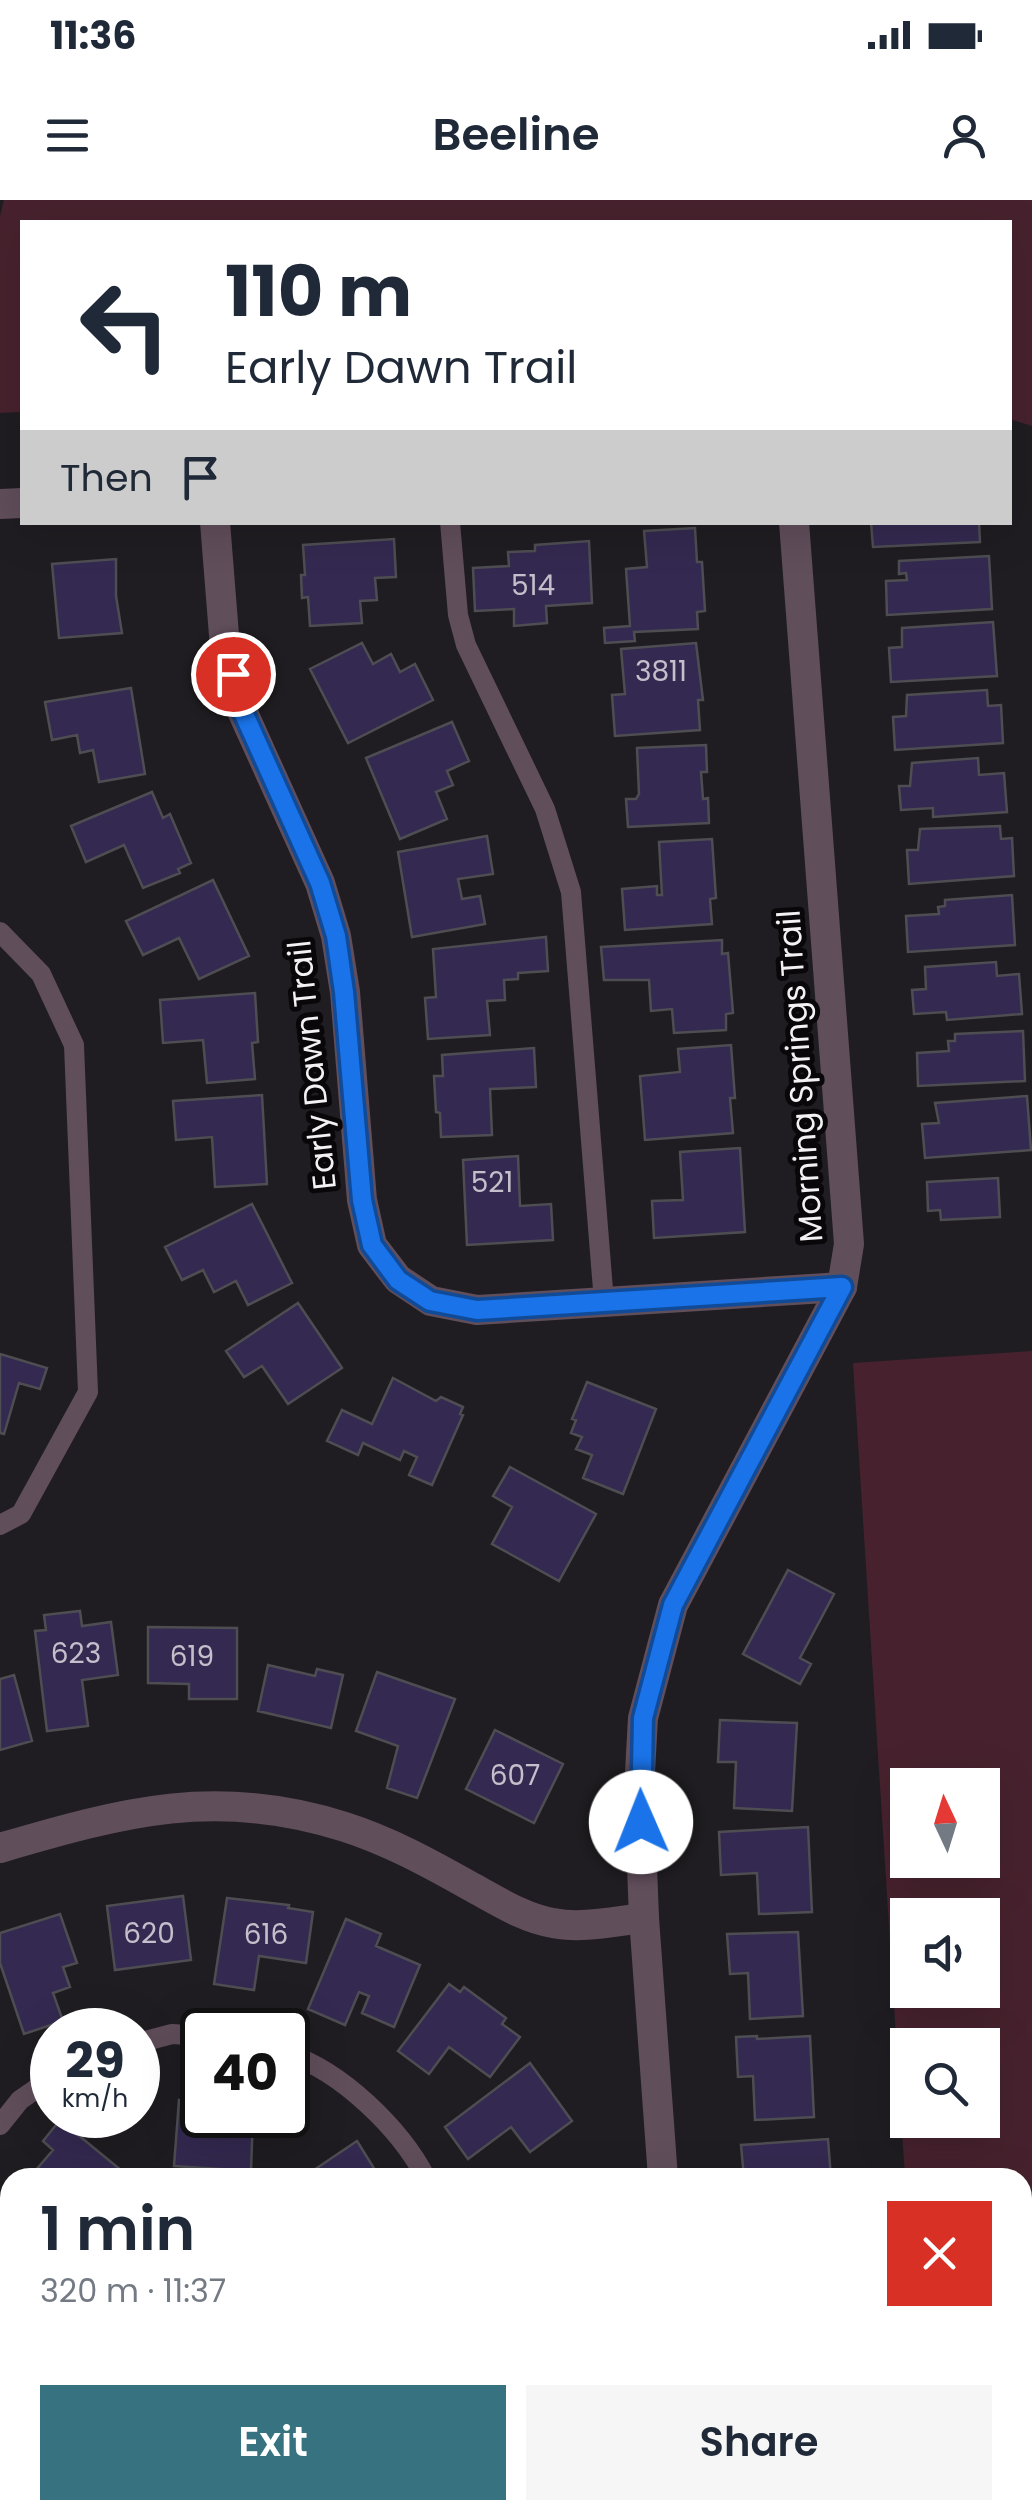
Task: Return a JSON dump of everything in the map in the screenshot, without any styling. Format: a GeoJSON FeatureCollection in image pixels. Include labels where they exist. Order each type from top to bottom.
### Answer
{"type":"FeatureCollection","features":[{"type":"Feature","properties":{"kind":"street","name":"Early Dawn Trail"},"geometry":{"type":"LineString","coordinates":[[215,525],[224,636],[243,712],[320,883],[336,936],[362,1200],[372,1245],[398,1280],[430,1301],[477,1310],[842,1287]]}},
{"type":"Feature","properties":{"kind":"street","name":"Morning Springs Trail"},"geometry":{"type":"LineString","coordinates":[[661,2168],[644,1918],[640,1790],[643,1718],[673,1605],[842,1287],[849,1244],[794,525]]}},
{"type":"Feature","properties":{"kind":"street"},"geometry":{"type":"LineString","coordinates":[[0,1848],[103,1818],[176,1806],[258,1807],[359,1832],[405,1851],[519,1913],[555,1924],[644,1918]]}},
{"type":"Feature","properties":{"kind":"lane"},"geometry":{"type":"LineString","coordinates":[[450,525],[458,615],[466,645],[545,809],[571,892],[604,1302]]}},
{"type":"Feature","properties":{"kind":"lane"},"geometry":{"type":"LineString","coordinates":[[0,932],[41,974],[74,1045],[88,1392],[21,1514],[0,1525]]}},
{"type":"Feature","properties":{"kind":"lane"},"geometry":{"type":"LineString","coordinates":[[310,2063],[374,2109],[421,2168]]}},
{"type":"Feature","properties":{"kind":"lane"},"geometry":{"type":"LineString","coordinates":[[0,2125],[30,2093]]}},
{"type":"Feature","properties":{"kind":"shaded area"},"geometry":{"type":"Polygon","coordinates":[[[4,200],[1032,200],[1032,426],[1012,420],[1012,220],[20,220],[20,412],[0,413],[0,216],[4,200]]]}},
{"type":"Feature","properties":{"kind":"shaded area"},"geometry":{"type":"Polygon","coordinates":[[[1032,1351],[1032,2168],[904,2168],[903,2138],[1000,2138],[1000,2028],[895,2028],[894,2008],[1000,2008],[1000,1898],[890,1898],[890,1942],[853,1363],[1032,1351]]]}},
{"type":"Feature","properties":{"kind":"building"},"geometry":{"type":"Polygon","coordinates":[[[871,525],[979,525],[980,542],[873,547],[871,525]]]}},
{"type":"Feature","properties":{"kind":"building"},"geometry":{"type":"Polygon","coordinates":[[[695,528],[705,611],[697,612],[698,629],[634,632],[635,641],[605,643],[604,628],[630,626],[626,569],[647,567],[644,531],[695,528]]]}},
{"type":"Feature","properties":{"kind":"building"},"geometry":{"type":"Polygon","coordinates":[[[394,539],[396,577],[375,578],[377,600],[360,601],[362,623],[310,626],[308,597],[302,598],[303,545],[394,539]]]}},
{"type":"Feature","properties":{"kind":"building"},"geometry":{"type":"Polygon","coordinates":[[[589,541],[592,603],[546,606],[547,623],[514,626],[514,609],[475,611],[473,568],[509,566],[508,552],[535,551],[535,545],[589,541]]]}},
{"type":"Feature","properties":{"kind":"building"},"geometry":{"type":"Polygon","coordinates":[[[989,556],[992,609],[887,615],[886,581],[907,580],[906,573],[899,574],[899,561],[989,556]]]}},
{"type":"Feature","properties":{"kind":"building"},"geometry":{"type":"Polygon","coordinates":[[[116,559],[122,633],[59,638],[52,564],[116,559]]]}},
{"type":"Feature","properties":{"kind":"building"},"geometry":{"type":"Polygon","coordinates":[[[993,622],[997,676],[891,682],[889,648],[902,647],[902,628],[993,622]]]}},
{"type":"Feature","properties":{"kind":"building"},"geometry":{"type":"Polygon","coordinates":[[[362,643],[373,664],[391,654],[400,672],[415,664],[433,700],[348,743],[310,669],[362,643]]]}},
{"type":"Feature","properties":{"kind":"building"},"geometry":{"type":"Polygon","coordinates":[[[696,643],[703,700],[698,700],[700,730],[615,736],[612,695],[625,694],[621,649],[696,643]]]}},
{"type":"Feature","properties":{"kind":"building"},"geometry":{"type":"Polygon","coordinates":[[[131,688],[145,774],[99,782],[93,750],[80,753],[77,735],[52,740],[45,702],[131,688]]]}},
{"type":"Feature","properties":{"kind":"building"},"geometry":{"type":"Polygon","coordinates":[[[987,690],[988,706],[1001,705],[1003,743],[895,750],[893,717],[906,716],[907,695],[987,690]]]}},
{"type":"Feature","properties":{"kind":"building"},"geometry":{"type":"Polygon","coordinates":[[[452,722],[469,761],[447,771],[453,785],[436,792],[447,819],[400,839],[366,758],[452,722]]]}},
{"type":"Feature","properties":{"kind":"building"},"geometry":{"type":"Polygon","coordinates":[[[706,745],[707,772],[701,772],[709,823],[628,827],[626,799],[636,799],[639,794],[637,748],[706,745]]]}},
{"type":"Feature","properties":{"kind":"building"},"geometry":{"type":"Polygon","coordinates":[[[978,758],[979,775],[1004,773],[1007,812],[933,817],[933,808],[901,810],[899,786],[910,786],[912,763],[978,758]]]}},
{"type":"Feature","properties":{"kind":"building"},"geometry":{"type":"Polygon","coordinates":[[[152,792],[163,818],[170,814],[191,863],[178,869],[180,873],[143,888],[124,845],[86,862],[71,826],[152,792]]]}},
{"type":"Feature","properties":{"kind":"building"},"geometry":{"type":"Polygon","coordinates":[[[1000,826],[1001,839],[1012,838],[1014,876],[909,884],[907,850],[918,850],[920,829],[1000,826]]]}},
{"type":"Feature","properties":{"kind":"building"},"geometry":{"type":"Polygon","coordinates":[[[487,836],[493,874],[458,879],[462,899],[480,896],[485,924],[412,937],[398,852],[487,836]]]}},
{"type":"Feature","properties":{"kind":"building"},"geometry":{"type":"Polygon","coordinates":[[[712,839],[716,898],[710,899],[712,924],[625,930],[622,889],[657,886],[657,895],[662,895],[659,842],[712,839]]]}},
{"type":"Feature","properties":{"kind":"building"},"geometry":{"type":"Polygon","coordinates":[[[213,880],[249,956],[199,979],[179,938],[143,955],[126,921],[213,880]]]}},
{"type":"Feature","properties":{"kind":"building"},"geometry":{"type":"Polygon","coordinates":[[[1012,895],[1015,945],[908,952],[906,916],[939,914],[938,907],[945,906],[945,900],[1012,895]]]}},
{"type":"Feature","properties":{"kind":"building"},"geometry":{"type":"Polygon","coordinates":[[[546,937],[548,971],[518,973],[518,979],[504,980],[505,1000],[487,1001],[490,1035],[428,1039],[425,998],[436,997],[433,949],[546,937]]]}},
{"type":"Feature","properties":{"kind":"building"},"geometry":{"type":"Polygon","coordinates":[[[722,940],[722,954],[728,953],[733,1013],[726,1014],[726,1030],[674,1033],[672,1009],[651,1011],[649,980],[604,980],[601,947],[722,940]]]}},
{"type":"Feature","properties":{"kind":"building"},"geometry":{"type":"Polygon","coordinates":[[[996,962],[997,976],[1019,974],[1022,1014],[947,1020],[946,1012],[914,1014],[912,990],[926,989],[925,967],[996,962]]]}},
{"type":"Feature","properties":{"kind":"building"},"geometry":{"type":"Polygon","coordinates":[[[255,993],[255,1079],[207,1083],[203,1040],[163,1043],[160,1000],[255,993]]]}},
{"type":"Feature","properties":{"kind":"building"},"geometry":{"type":"Polygon","coordinates":[[[1023,1031],[1025,1081],[918,1086],[917,1053],[949,1051],[948,1041],[955,1041],[955,1034],[1023,1031]]]}},
{"type":"Feature","properties":{"kind":"building"},"geometry":{"type":"Polygon","coordinates":[[[731,1045],[733,1133],[645,1140],[640,1076],[680,1072],[678,1049],[731,1045]]]}},
{"type":"Feature","properties":{"kind":"building"},"geometry":{"type":"Polygon","coordinates":[[[534,1048],[536,1087],[490,1089],[492,1135],[441,1137],[434,1076],[443,1076],[442,1055],[534,1048]]]}},
{"type":"Feature","properties":{"kind":"building"},"geometry":{"type":"Polygon","coordinates":[[[262,1095],[267,1184],[215,1187],[212,1137],[176,1140],[173,1101],[262,1095]]]}},
{"type":"Feature","properties":{"kind":"building"},"geometry":{"type":"Polygon","coordinates":[[[1027,1096],[1031,1150],[925,1158],[922,1124],[939,1123],[935,1103],[1027,1096]]]}},
{"type":"Feature","properties":{"kind":"building"},"geometry":{"type":"Polygon","coordinates":[[[740,1148],[745,1232],[654,1238],[652,1201],[683,1200],[680,1152],[740,1148]]]}},
{"type":"Feature","properties":{"kind":"building"},"geometry":{"type":"Polygon","coordinates":[[[518,1156],[520,1206],[551,1204],[553,1240],[467,1245],[463,1160],[518,1156]]]}},
{"type":"Feature","properties":{"kind":"building"},"geometry":{"type":"Polygon","coordinates":[[[998,1178],[1000,1217],[941,1220],[940,1210],[928,1211],[927,1182],[998,1178]]]}},
{"type":"Feature","properties":{"kind":"building"},"geometry":{"type":"Polygon","coordinates":[[[252,1204],[292,1283],[248,1305],[236,1281],[214,1292],[203,1270],[182,1280],[165,1247],[252,1204]]]}},
{"type":"Feature","properties":{"kind":"building"},"geometry":{"type":"Polygon","coordinates":[[[298,1303],[342,1368],[288,1404],[262,1366],[244,1377],[226,1351],[298,1303]]]}},
{"type":"Feature","properties":{"kind":"building"},"geometry":{"type":"Polygon","coordinates":[[[0,1354],[47,1368],[40,1389],[19,1383],[4,1434],[0,1433],[0,1354]]]}},
{"type":"Feature","properties":{"kind":"building"},"geometry":{"type":"Polygon","coordinates":[[[393,1378],[436,1401],[441,1397],[463,1407],[432,1485],[409,1475],[417,1457],[404,1451],[400,1460],[363,1443],[358,1455],[327,1441],[342,1410],[372,1424],[393,1378]]]}},
{"type":"Feature","properties":{"kind":"building"},"geometry":{"type":"Polygon","coordinates":[[[587,1382],[656,1409],[623,1494],[583,1478],[592,1455],[576,1449],[582,1437],[571,1433],[576,1420],[572,1419],[587,1382]]]}},
{"type":"Feature","properties":{"kind":"building"},"geometry":{"type":"Polygon","coordinates":[[[510,1467],[596,1514],[559,1581],[492,1544],[512,1507],[493,1496],[510,1467]]]}},
{"type":"Feature","properties":{"kind":"building"},"geometry":{"type":"Polygon","coordinates":[[[788,1570],[834,1594],[800,1658],[811,1664],[800,1684],[743,1654],[788,1570]]]}},
{"type":"Feature","properties":{"kind":"building"},"geometry":{"type":"Polygon","coordinates":[[[80,1611],[82,1626],[111,1622],[118,1675],[82,1680],[88,1726],[47,1731],[35,1631],[46,1630],[44,1615],[80,1611]]]}},
{"type":"Feature","properties":{"kind":"building"},"geometry":{"type":"Polygon","coordinates":[[[148,1627],[237,1628],[237,1699],[189,1699],[189,1684],[148,1683],[148,1627]]]}},
{"type":"Feature","properties":{"kind":"building"},"geometry":{"type":"Polygon","coordinates":[[[268,1665],[315,1676],[317,1669],[343,1675],[331,1728],[258,1711],[268,1665]]]}},
{"type":"Feature","properties":{"kind":"building"},"geometry":{"type":"Polygon","coordinates":[[[377,1672],[455,1699],[417,1798],[387,1788],[398,1746],[356,1731],[377,1672]]]}},
{"type":"Feature","properties":{"kind":"building"},"geometry":{"type":"Polygon","coordinates":[[[14,1675],[32,1741],[0,1750],[0,1679],[14,1675]]]}},
{"type":"Feature","properties":{"kind":"building"},"geometry":{"type":"Polygon","coordinates":[[[720,1720],[797,1723],[792,1811],[734,1808],[736,1762],[718,1762],[720,1720]]]}},
{"type":"Feature","properties":{"kind":"building"},"geometry":{"type":"Polygon","coordinates":[[[495,1730],[563,1764],[534,1823],[466,1789],[495,1730]]]}},
{"type":"Feature","properties":{"kind":"building"},"geometry":{"type":"Polygon","coordinates":[[[808,1827],[812,1912],[759,1914],[757,1873],[721,1875],[719,1832],[808,1827]]]}},
{"type":"Feature","properties":{"kind":"building"},"geometry":{"type":"Polygon","coordinates":[[[183,1896],[191,1960],[115,1970],[107,1906],[183,1896]]]}},
{"type":"Feature","properties":{"kind":"building"},"geometry":{"type":"Polygon","coordinates":[[[227,1898],[289,1905],[288,1908],[313,1912],[306,1963],[259,1956],[254,1990],[214,1984],[227,1898]]]}},
{"type":"Feature","properties":{"kind":"building"},"geometry":{"type":"Polygon","coordinates":[[[60,1914],[77,1963],[63,1967],[70,1987],[53,1993],[58,2008],[30,2008],[30,2032],[24,2034],[0,1963],[0,1933],[60,1914]]]}},
{"type":"Feature","properties":{"kind":"building"},"geometry":{"type":"Polygon","coordinates":[[[346,1919],[381,1934],[376,1946],[420,1965],[394,2027],[362,2013],[369,1996],[359,1992],[345,2025],[308,2008],[346,1919]]]}},
{"type":"Feature","properties":{"kind":"building"},"geometry":{"type":"Polygon","coordinates":[[[798,1932],[803,2016],[750,2019],[748,1973],[730,1974],[727,1934],[798,1932]]]}},
{"type":"Feature","properties":{"kind":"building"},"geometry":{"type":"Polygon","coordinates":[[[449,1984],[460,1992],[464,1987],[506,2018],[502,2024],[520,2037],[490,2077],[449,2047],[429,2074],[398,2051],[449,1984]]]}},
{"type":"Feature","properties":{"kind":"building"},"geometry":{"type":"Polygon","coordinates":[[[810,2036],[814,2117],[755,2120],[753,2076],[738,2077],[736,2037],[810,2036]]]}},
{"type":"Feature","properties":{"kind":"building"},"geometry":{"type":"Polygon","coordinates":[[[530,2063],[572,2121],[530,2152],[511,2127],[468,2159],[445,2127],[530,2063]]]}},
{"type":"Feature","properties":{"kind":"building"},"geometry":{"type":"Polygon","coordinates":[[[179,2100],[180,2138],[252,2138],[251,2168],[174,2166],[179,2100]]]}},
{"type":"Feature","properties":{"kind":"building"},"geometry":{"type":"Polygon","coordinates":[[[45,2138],[82,2138],[118,2168],[38,2168],[53,2150],[43,2141],[45,2138]]]}},
{"type":"Feature","properties":{"kind":"building"},"geometry":{"type":"Polygon","coordinates":[[[828,2139],[830,2168],[743,2168],[741,2145],[828,2139]]]}},
{"type":"Feature","properties":{"kind":"building"},"geometry":{"type":"Polygon","coordinates":[[[357,2141],[374,2168],[317,2168],[357,2141]]]}},
{"type":"Feature","properties":{"kind":"route"},"geometry":{"type":"LineString","coordinates":[[233,674],[243,712],[320,883],[336,936],[362,1200],[372,1245],[398,1280],[430,1301],[477,1310],[842,1287],[673,1605],[643,1718],[641,1822]]}}]}
